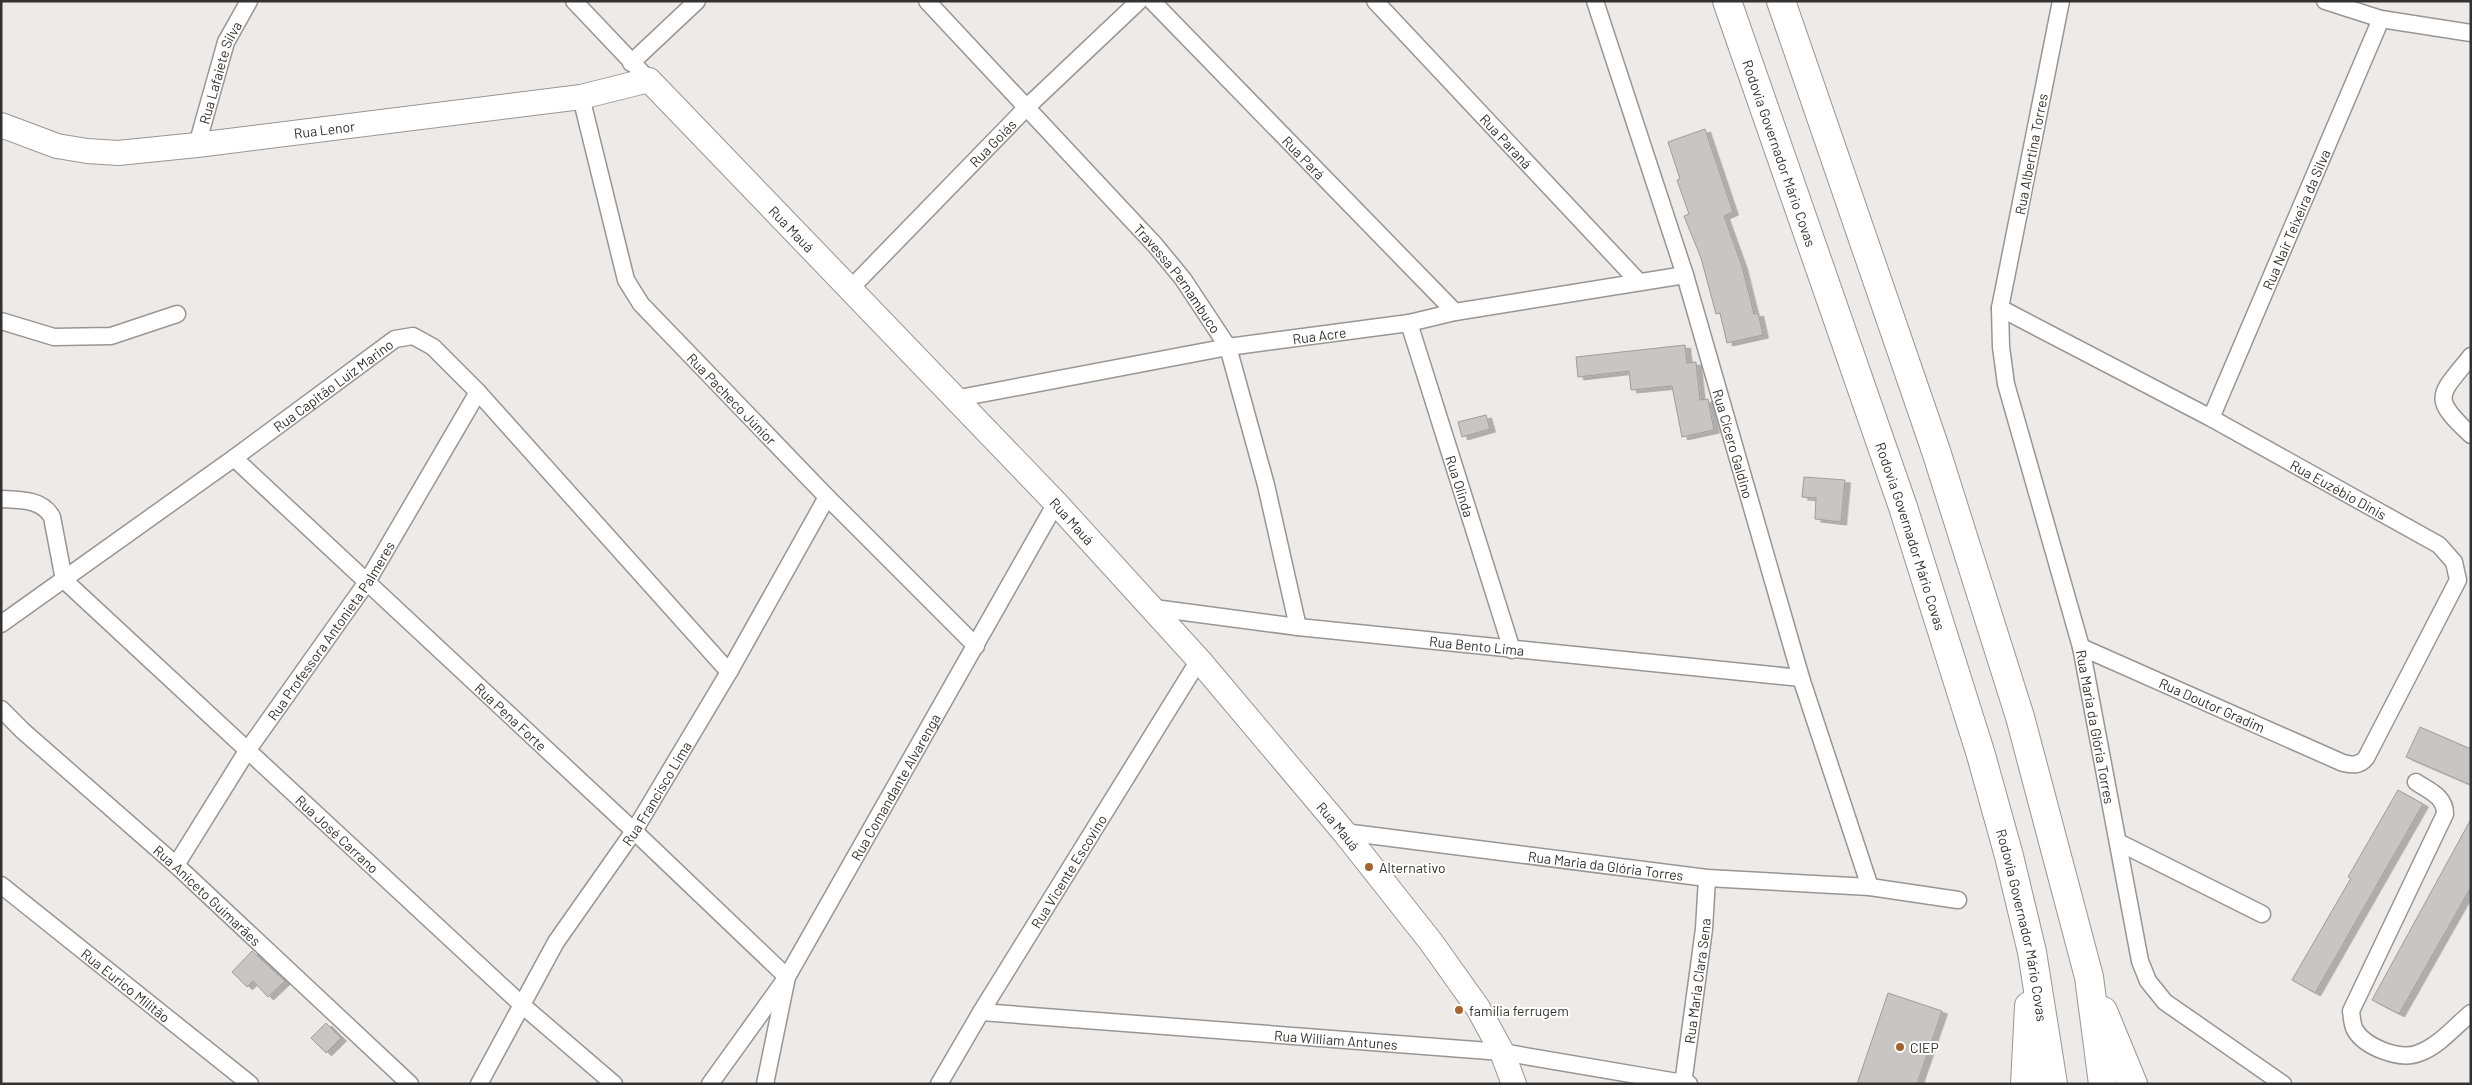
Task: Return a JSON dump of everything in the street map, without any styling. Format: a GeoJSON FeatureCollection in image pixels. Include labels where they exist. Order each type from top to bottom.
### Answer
{"type":"FeatureCollection","features":[{"type":"Feature","properties":{"kind":"highway","name":"Rodovia Governador Mário Covas"},"geometry":{"type":"LineString","coordinates":[[1727,1],[1903,508],[1981,755],[2009,856],[2032,952],[2053,1084]]}},
{"type":"Feature","properties":{"kind":"highway"},"geometry":{"type":"LineString","coordinates":[[1781,1],[1936,451],[2020,716],[2089,977],[2103,1084]]}},
{"type":"Feature","properties":{"kind":"highway"},"geometry":{"type":"LineString","coordinates":[[2025,1084],[2032,952]]}},
{"type":"Feature","properties":{"kind":"highway"},"geometry":{"type":"LineString","coordinates":[[2089,977],[2133,1084]]}},
{"type":"Feature","properties":{"kind":"street","name":"Rua Lafaiete Silva"},"geometry":{"type":"LineString","coordinates":[[197,145],[226,42],[249,1]]}},
{"type":"Feature","properties":{"kind":"street","name":"Rua Mauá"},"geometry":{"type":"LineString","coordinates":[[574,1],[631,63],[1056,503],[1200,660],[1344,832],[1431,942],[1478,1008],[1502,1052],[1514,1084]]}},
{"type":"Feature","properties":{"kind":"street"},"geometry":{"type":"LineString","coordinates":[[631,63],[697,1]]}},
{"type":"Feature","properties":{"kind":"street","name":"Travessa Pernambuco"},"geometry":{"type":"LineString","coordinates":[[926,1],[1028,107],[1178,272],[1228,347],[1266,485],[1298,627]]}},
{"type":"Feature","properties":{"kind":"street","name":"Rua Goiás"},"geometry":{"type":"LineString","coordinates":[[850,288],[1028,107],[1139,1]]}},
{"type":"Feature","properties":{"kind":"street","name":"Rua Pará"},"geometry":{"type":"LineString","coordinates":[[1152,1],[1455,312]]}},
{"type":"Feature","properties":{"kind":"street","name":"Rua Paraná"},"geometry":{"type":"LineString","coordinates":[[1375,1],[1638,282]]}},
{"type":"Feature","properties":{"kind":"street","name":"Rua Cícero Galdino"},"geometry":{"type":"LineString","coordinates":[[1595,1],[1686,275],[1801,678],[1870,887]]}},
{"type":"Feature","properties":{"kind":"street","name":"Rua Albertina Torres"},"geometry":{"type":"LineString","coordinates":[[2000,308],[2061,1]]}},
{"type":"Feature","properties":{"kind":"street"},"geometry":{"type":"LineString","coordinates":[[2325,1],[2382,19],[2471,33]]}},
{"type":"Feature","properties":{"kind":"street","name":"Rua Nair Teixeira da Silva"},"geometry":{"type":"LineString","coordinates":[[2211,418],[2382,19]]}},
{"type":"Feature","properties":{"kind":"street","name":"Rua Lenor"},"geometry":{"type":"LineString","coordinates":[[1,125],[57,146],[87,151],[118,153],[197,145],[580,97],[649,80]]}},
{"type":"Feature","properties":{"kind":"street","name":"Rua Pacheco Júnior"},"geometry":{"type":"LineString","coordinates":[[580,97],[626,280],[641,304],[827,497],[976,646]]}},
{"type":"Feature","properties":{"kind":"street","name":"Rua Acre"},"geometry":{"type":"LineString","coordinates":[[954,399],[1228,347],[1409,323],[1455,312],[1686,275]]}},
{"type":"Feature","properties":{"kind":"street","name":"Rua Euzébio Dinis"},"geometry":{"type":"LineString","coordinates":[[2000,308],[2211,418],[2439,545],[2454,562],[2458,580],[2366,758],[2362,763],[2354,765],[2343,763]]}},
{"type":"Feature","properties":{"kind":"street","name":"Rua Maria da Glória Torres"},"geometry":{"type":"LineString","coordinates":[[2000,308],[2001,347],[2006,384],[2081,647],[2140,962],[2148,981],[2166,1002],[2283,1084]]}},
{"type":"Feature","properties":{"kind":"street"},"geometry":{"type":"LineString","coordinates":[[1,321],[54,336],[111,336],[177,314]]}},
{"type":"Feature","properties":{"kind":"street","name":"Rua Olinda"},"geometry":{"type":"LineString","coordinates":[[1409,323],[1512,650]]}},
{"type":"Feature","properties":{"kind":"street","name":"Rua Capitão Luiz Marino"},"geometry":{"type":"LineString","coordinates":[[1,624],[234,458],[395,340],[413,336],[433,347],[478,392],[729,672]]}},
{"type":"Feature","properties":{"kind":"street"},"geometry":{"type":"LineString","coordinates":[[2471,356],[2446,387],[2442,396],[2443,404],[2450,415],[2471,435]]}},
{"type":"Feature","properties":{"kind":"street","name":"Rua Professora Antonieta Palmeres"},"geometry":{"type":"LineString","coordinates":[[176,865],[247,751],[367,582],[478,392]]}},
{"type":"Feature","properties":{"kind":"street","name":"Rua Pena Forte"},"geometry":{"type":"LineString","coordinates":[[234,458],[634,831],[787,977]]}},
{"type":"Feature","properties":{"kind":"street","name":"Rua Francisco Lima"},"geometry":{"type":"LineString","coordinates":[[479,1084],[556,942],[634,831],[729,672],[827,497]]}},
{"type":"Feature","properties":{"kind":"street"},"geometry":{"type":"LineString","coordinates":[[1,499],[37,503],[47,508],[52,517],[64,580]]}},
{"type":"Feature","properties":{"kind":"street","name":"Rua Comandante Alvarenga"},"geometry":{"type":"LineString","coordinates":[[765,1084],[787,977],[1056,503]]}},
{"type":"Feature","properties":{"kind":"street","name":"Rua José Carrano"},"geometry":{"type":"LineString","coordinates":[[64,580],[522,1005],[614,1084]]}},
{"type":"Feature","properties":{"kind":"street","name":"Rua Bento Lima"},"geometry":{"type":"LineString","coordinates":[[1154,608],[1298,627],[1801,678]]}},
{"type":"Feature","properties":{"kind":"street","name":"Rua Doutor Gradim"},"geometry":{"type":"LineString","coordinates":[[2081,647],[2343,763]]}},
{"type":"Feature","properties":{"kind":"street","name":"Rua Vicente Escovino"},"geometry":{"type":"LineString","coordinates":[[940,1084],[981,1012],[1200,660]]}},
{"type":"Feature","properties":{"kind":"street","name":"Rua Aniceto Guimarães"},"geometry":{"type":"LineString","coordinates":[[1,708],[23,731],[176,865],[410,1084]]}},
{"type":"Feature","properties":{"kind":"street"},"geometry":{"type":"LineString","coordinates":[[2416,782],[2439,797],[2445,806],[2445,814],[2351,1011],[2353,1028],[2365,1042],[2402,1055],[2419,1054],[2438,1042],[2471,1013]]}},
{"type":"Feature","properties":{"kind":"street","name":"Rua Maria da Glória Torres"},"geometry":{"type":"LineString","coordinates":[[1344,832],[1707,878],[1870,887],[1958,900]]}},
{"type":"Feature","properties":{"kind":"street"},"geometry":{"type":"LineString","coordinates":[[2118,842],[2262,914]]}},
{"type":"Feature","properties":{"kind":"street","name":"Rua Maria Clara Sena"},"geometry":{"type":"LineString","coordinates":[[1685,1083],[1704,929],[1707,878]]}},
{"type":"Feature","properties":{"kind":"street","name":"Rua Eurico Militão"},"geometry":{"type":"LineString","coordinates":[[1,885],[250,1084]]}},
{"type":"Feature","properties":{"kind":"street"},"geometry":{"type":"LineString","coordinates":[[710,1084],[787,977]]}},
{"type":"Feature","properties":{"kind":"street","name":"Rua William Antunes"},"geometry":{"type":"LineString","coordinates":[[981,1012],[1502,1052],[1685,1083]]}},
{"type":"Feature","properties":{"kind":"building"},"geometry":{"type":"Polygon","coordinates":[[[1705,129],[1733,212],[1724,216],[1742,266],[1754,314],[1758,313],[1763,335],[1727,343],[1720,313],[1716,314],[1701,258],[1684,216],[1689,214],[1677,180],[1680,179],[1668,142],[1705,129]]]}},
{"type":"Feature","properties":{"kind":"building"},"geometry":{"type":"Polygon","coordinates":[[[1685,345],[1687,363],[1696,362],[1700,400],[1708,399],[1714,430],[1682,437],[1672,386],[1631,390],[1629,371],[1578,377],[1576,357],[1685,345]]]}},
{"type":"Feature","properties":{"kind":"building"},"geometry":{"type":"Polygon","coordinates":[[[1486,415],[1490,429],[1462,437],[1458,422],[1486,415]]]}},
{"type":"Feature","properties":{"kind":"building"},"geometry":{"type":"Polygon","coordinates":[[[1804,477],[1845,480],[1841,522],[1815,519],[1816,498],[1802,497],[1804,477]]]}},
{"type":"Feature","properties":{"kind":"building"},"geometry":{"type":"Polygon","coordinates":[[[2420,727],[2471,749],[2471,785],[2406,757],[2420,727]]]}},
{"type":"Feature","properties":{"kind":"building"},"geometry":{"type":"Polygon","coordinates":[[[2398,790],[2423,804],[2315,993],[2292,980],[2351,878],[2348,877],[2398,790]]]}},
{"type":"Feature","properties":{"kind":"building"},"geometry":{"type":"Polygon","coordinates":[[[2471,819],[2471,887],[2399,1014],[2372,1000],[2471,819]]]}},
{"type":"Feature","properties":{"kind":"building"},"geometry":{"type":"Polygon","coordinates":[[[252,951],[285,981],[268,997],[253,981],[247,987],[232,972],[252,951]]]}},
{"type":"Feature","properties":{"kind":"building","name":"CIEP"},"geometry":{"type":"Polygon","coordinates":[[[1888,993],[1942,1011],[1917,1084],[1857,1084],[1888,993]]]}},
{"type":"Feature","properties":{"kind":"building"},"geometry":{"type":"Polygon","coordinates":[[[326,1023],[341,1038],[326,1053],[311,1038],[326,1023]]]}},
{"type":"Feature","properties":{"kind":"place","name":"Alternativo"},"geometry":{"type":"Point","coordinates":[1369,867]}},
{"type":"Feature","properties":{"kind":"place","name":"familia ferrugem"},"geometry":{"type":"Point","coordinates":[1459,1010]}},
{"type":"Feature","properties":{"kind":"place","name":"CIEP"},"geometry":{"type":"Point","coordinates":[1900,1047]}}]}
